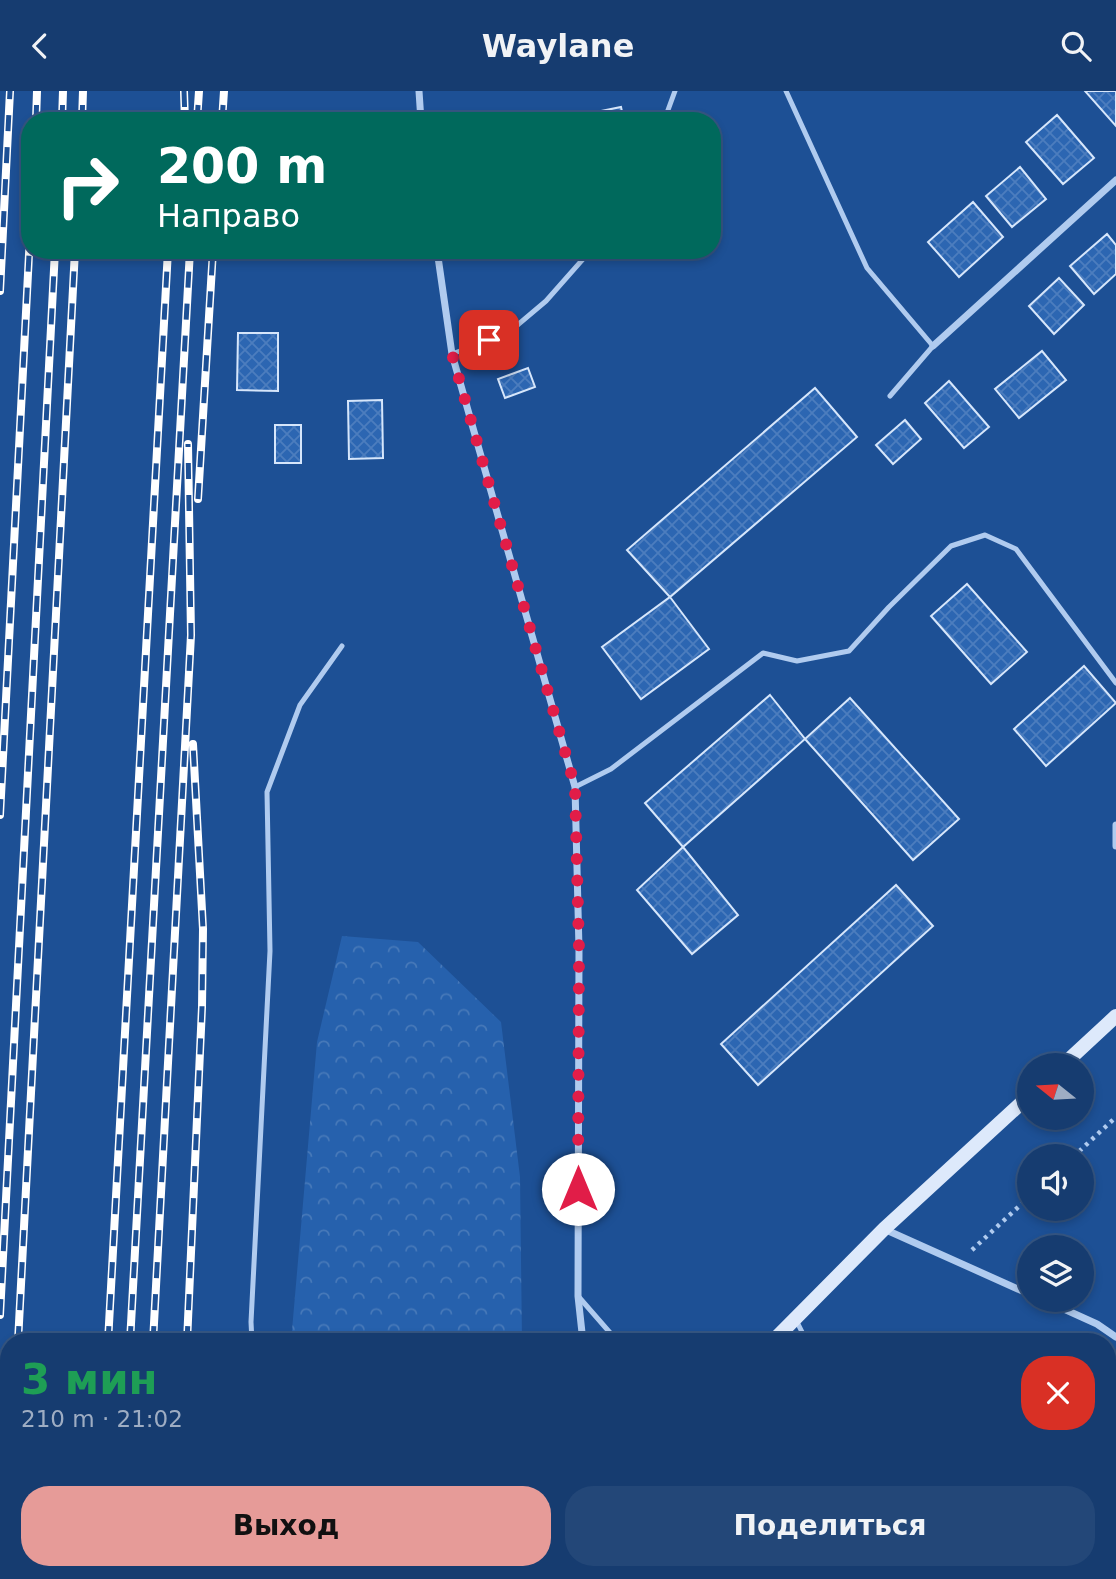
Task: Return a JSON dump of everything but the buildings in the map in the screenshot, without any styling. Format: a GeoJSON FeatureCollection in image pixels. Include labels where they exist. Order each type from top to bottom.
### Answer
{"type":"FeatureCollection","features":[{"type":"Feature","properties":{"kind":"main road"},"geometry":{"type":"LineString","coordinates":[[1076,1053],[1116,1016]]}},
{"type":"Feature","properties":{"kind":"main road"},"geometry":{"type":"LineString","coordinates":[[781,1333],[884,1229],[1017,1107]]}},
{"type":"Feature","properties":{"kind":"street"},"geometry":{"type":"LineString","coordinates":[[419,91],[420,112]]}},
{"type":"Feature","properties":{"kind":"street"},"geometry":{"type":"LineString","coordinates":[[933,346],[1116,180]]}},
{"type":"Feature","properties":{"kind":"street"},"geometry":{"type":"LineString","coordinates":[[438,259],[452,354],[575,787],[579,949],[578,1296],[582,1333]]}},
{"type":"Feature","properties":{"kind":"street"},"geometry":{"type":"LineString","coordinates":[[1116,825],[1116,846]]}},
{"type":"Feature","properties":{"kind":"street"},"geometry":{"type":"LineString","coordinates":[[884,1229],[1017,1289]]}},
{"type":"Feature","properties":{"kind":"street"},"geometry":{"type":"LineString","coordinates":[[1070,1312],[1110,1333]]}},
{"type":"Feature","properties":{"kind":"lane"},"geometry":{"type":"LineString","coordinates":[[667,112],[675,91]]}},
{"type":"Feature","properties":{"kind":"lane"},"geometry":{"type":"LineString","coordinates":[[786,91],[867,268],[933,346],[890,396]]}},
{"type":"Feature","properties":{"kind":"lane"},"geometry":{"type":"LineString","coordinates":[[452,354],[508,333],[546,301],[583,259]]}},
{"type":"Feature","properties":{"kind":"lane"},"geometry":{"type":"LineString","coordinates":[[575,787],[611,769],[764,653],[797,661],[849,651],[951,546],[985,535],[1016,549],[1116,683]]}},
{"type":"Feature","properties":{"kind":"lane"},"geometry":{"type":"LineString","coordinates":[[252,1333],[270,951],[267,792],[300,705],[342,646]]}},
{"type":"Feature","properties":{"kind":"lane"},"geometry":{"type":"LineString","coordinates":[[578,1296],[610,1333]]}},
{"type":"Feature","properties":{"kind":"lane"},"geometry":{"type":"LineString","coordinates":[[795,1319],[802,1333]]}},
{"type":"Feature","properties":{"kind":"path"},"geometry":{"type":"LineString","coordinates":[[1087,1144],[1116,1117]]}},
{"type":"Feature","properties":{"kind":"path"},"geometry":{"type":"LineString","coordinates":[[958,1262],[1017,1208]]}},
{"type":"Feature","properties":{"kind":"green space"},"geometry":{"type":"Polygon","coordinates":[[[342,936],[418,942],[501,1022],[520,1177],[522,1333],[292,1333],[317,1042],[342,936]]]}},
{"type":"Feature","properties":{"kind":"railway"},"geometry":{"type":"LineString","coordinates":[[0,291],[10,91]]}},
{"type":"Feature","properties":{"kind":"railway"},"geometry":{"type":"LineString","coordinates":[[36,112],[37,91]]}},
{"type":"Feature","properties":{"kind":"railway"},"geometry":{"type":"LineString","coordinates":[[62,112],[63,91]]}},
{"type":"Feature","properties":{"kind":"railway"},"geometry":{"type":"LineString","coordinates":[[82,112],[83,91]]}},
{"type":"Feature","properties":{"kind":"railway"},"geometry":{"type":"LineString","coordinates":[[184,91],[185,112]]}},
{"type":"Feature","properties":{"kind":"railway"},"geometry":{"type":"LineString","coordinates":[[198,112],[199,91]]}},
{"type":"Feature","properties":{"kind":"railway"},"geometry":{"type":"LineString","coordinates":[[223,112],[224,91]]}},
{"type":"Feature","properties":{"kind":"railway"},"geometry":{"type":"LineString","coordinates":[[0,815],[29,259]]}},
{"type":"Feature","properties":{"kind":"railway"},"geometry":{"type":"LineString","coordinates":[[0,1315],[55,259]]}},
{"type":"Feature","properties":{"kind":"railway"},"geometry":{"type":"LineString","coordinates":[[18,1333],[75,259]]}},
{"type":"Feature","properties":{"kind":"railway"},"geometry":{"type":"LineString","coordinates":[[108,1333],[168,259]]}},
{"type":"Feature","properties":{"kind":"railway"},"geometry":{"type":"LineString","coordinates":[[130,1333],[190,259]]}},
{"type":"Feature","properties":{"kind":"railway"},"geometry":{"type":"LineString","coordinates":[[198,499],[212,259]]}},
{"type":"Feature","properties":{"kind":"railway"},"geometry":{"type":"LineString","coordinates":[[153,1333],[191,635],[188,444]]}},
{"type":"Feature","properties":{"kind":"railway"},"geometry":{"type":"LineString","coordinates":[[187,1333],[203,929],[193,744]]}},
{"type":"Feature","properties":{"kind":"route"},"geometry":{"type":"LineString","coordinates":[[489,340],[452,354],[575,787],[579,949],[578,1189]]}}]}
